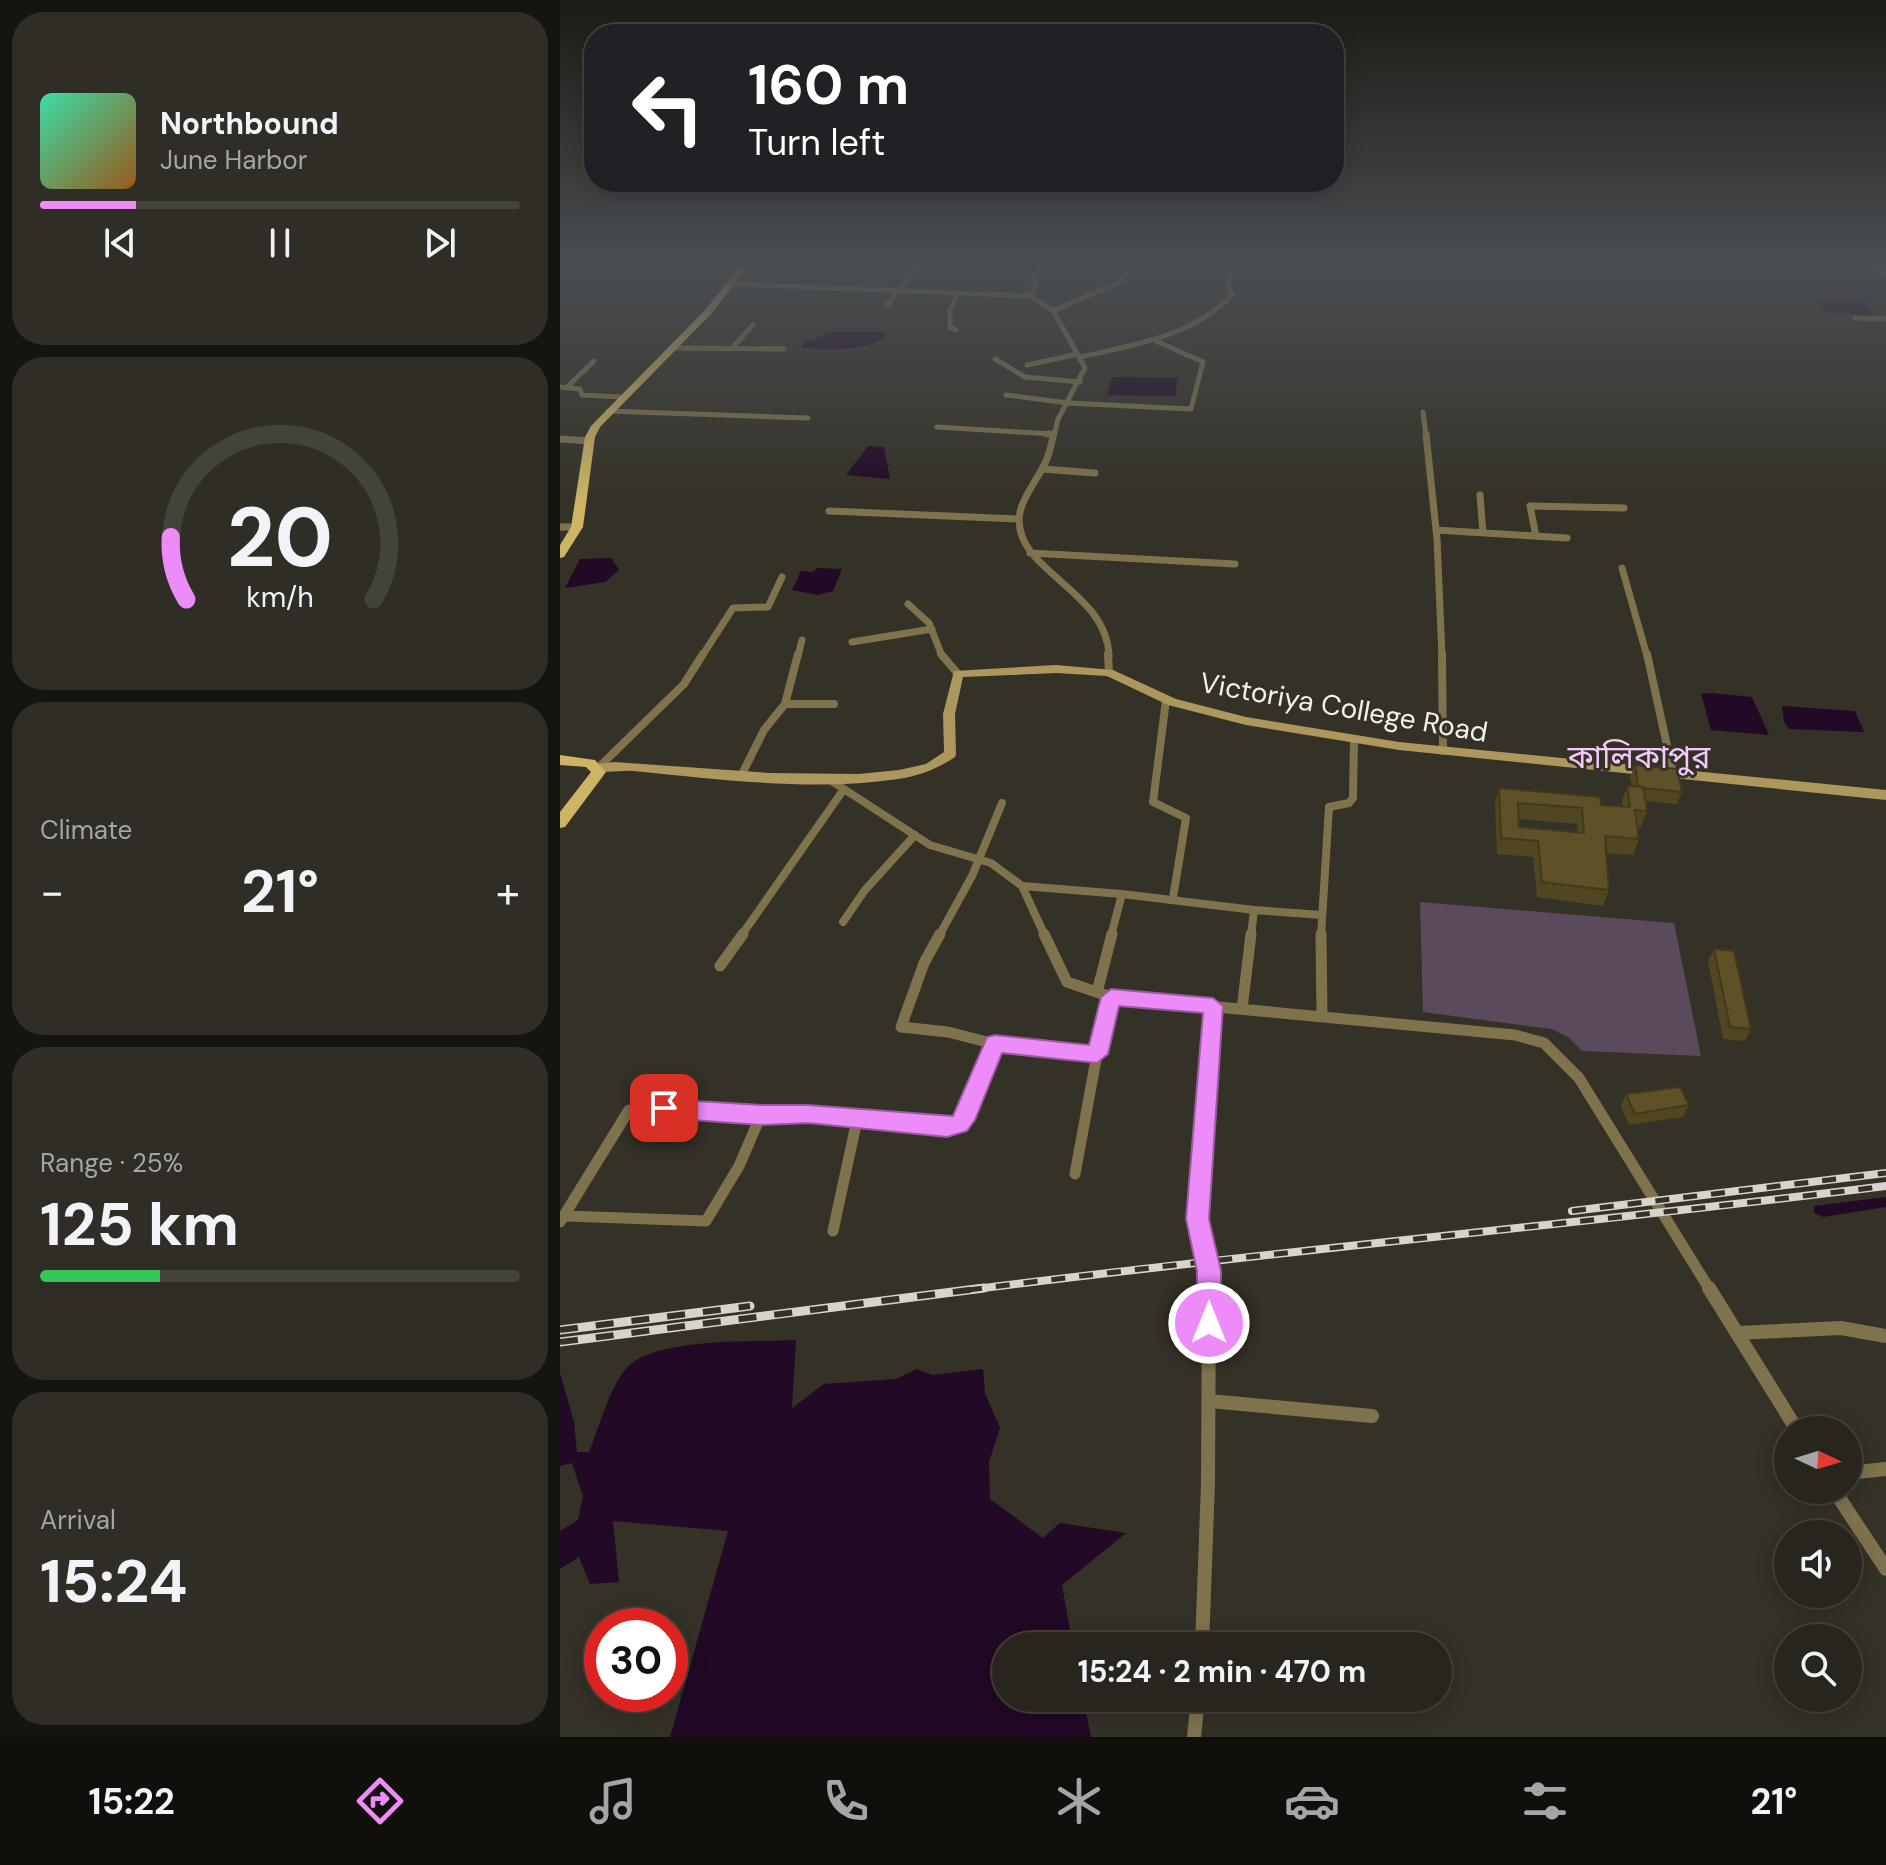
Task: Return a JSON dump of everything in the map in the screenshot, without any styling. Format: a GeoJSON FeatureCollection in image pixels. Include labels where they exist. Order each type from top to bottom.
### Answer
{"type":"FeatureCollection","features":[{"type":"Feature","properties":{"kind":"main road"},"geometry":{"type":"LineString","coordinates":[[560,554],[577,527],[590,441],[608,411],[677,342]]}},
{"type":"Feature","properties":{"kind":"main road"},"geometry":{"type":"LineString","coordinates":[[560,760],[590,763],[598,768],[597,777],[560,823]]}},
{"type":"Feature","properties":{"kind":"street"},"geometry":{"type":"LineString","coordinates":[[732,348],[737,342]]}},
{"type":"Feature","properties":{"kind":"street"},"geometry":{"type":"LineString","coordinates":[[1073,342],[1085,368],[1052,434],[1043,469],[1019,519],[1019,532],[1030,553],[1083,600],[1102,623],[1108,637],[1109,673]]}},
{"type":"Feature","properties":{"kind":"street"},"geometry":{"type":"LineString","coordinates":[[1027,365],[1139,342]]}},
{"type":"Feature","properties":{"kind":"street"},"geometry":{"type":"LineString","coordinates":[[1006,395],[1068,403],[1191,409],[1203,362],[1158,342]]}},
{"type":"Feature","properties":{"kind":"street"},"geometry":{"type":"LineString","coordinates":[[672,348],[784,349]]}},
{"type":"Feature","properties":{"kind":"street"},"geometry":{"type":"LineString","coordinates":[[995,359],[1023,379],[1080,382]]}},
{"type":"Feature","properties":{"kind":"street"},"geometry":{"type":"LineString","coordinates":[[564,387],[594,361]]}},
{"type":"Feature","properties":{"kind":"street"},"geometry":{"type":"LineString","coordinates":[[564,387],[580,389],[582,395],[621,397]]}},
{"type":"Feature","properties":{"kind":"street"},"geometry":{"type":"LineString","coordinates":[[608,411],[808,418]]}},
{"type":"Feature","properties":{"kind":"street"},"geometry":{"type":"LineString","coordinates":[[1423,412],[1443,609],[1443,751]]}},
{"type":"Feature","properties":{"kind":"street"},"geometry":{"type":"LineString","coordinates":[[937,427],[1052,434]]}},
{"type":"Feature","properties":{"kind":"street"},"geometry":{"type":"LineString","coordinates":[[560,439],[590,441]]}},
{"type":"Feature","properties":{"kind":"street"},"geometry":{"type":"LineString","coordinates":[[1043,469],[1095,473]]}},
{"type":"Feature","properties":{"kind":"street"},"geometry":{"type":"LineString","coordinates":[[1480,495],[1483,533]]}},
{"type":"Feature","properties":{"kind":"street"},"geometry":{"type":"LineString","coordinates":[[1536,536],[1530,506],[1624,508]]}},
{"type":"Feature","properties":{"kind":"street"},"geometry":{"type":"LineString","coordinates":[[829,511],[1019,519]]}},
{"type":"Feature","properties":{"kind":"street"},"geometry":{"type":"LineString","coordinates":[[560,527],[577,527]]}},
{"type":"Feature","properties":{"kind":"street"},"geometry":{"type":"LineString","coordinates":[[1436,530],[1567,538]]}},
{"type":"Feature","properties":{"kind":"street"},"geometry":{"type":"LineString","coordinates":[[1030,553],[1235,564]]}},
{"type":"Feature","properties":{"kind":"street"},"geometry":{"type":"LineString","coordinates":[[1622,568],[1644,642],[1673,773]]}},
{"type":"Feature","properties":{"kind":"street"},"geometry":{"type":"LineString","coordinates":[[598,768],[684,684],[733,608],[768,607],[782,577]]}},
{"type":"Feature","properties":{"kind":"street"},"geometry":{"type":"LineString","coordinates":[[598,768],[830,780],[905,773],[946,759],[951,747],[949,714],[958,674],[943,659],[932,629],[908,604]]}},
{"type":"Feature","properties":{"kind":"street"},"geometry":{"type":"LineString","coordinates":[[852,642],[932,629]]}},
{"type":"Feature","properties":{"kind":"street"},"geometry":{"type":"LineString","coordinates":[[742,774],[764,730],[785,704],[802,640]]}},
{"type":"Feature","properties":{"kind":"street","name":"Victoriya College Road"},"geometry":{"type":"LineString","coordinates":[[958,674],[1056,669],[1109,673],[1166,700],[1246,721],[1354,739],[1443,751],[1886,795]]}},
{"type":"Feature","properties":{"kind":"street"},"geometry":{"type":"LineString","coordinates":[[1166,700],[1153,802],[1186,818],[1173,898]]}},
{"type":"Feature","properties":{"kind":"street"},"geometry":{"type":"LineString","coordinates":[[785,704],[834,704]]}},
{"type":"Feature","properties":{"kind":"street"},"geometry":{"type":"LineString","coordinates":[[1322,1016],[1321,915],[1327,815],[1329,807],[1349,803],[1353,798],[1354,739]]}},
{"type":"Feature","properties":{"kind":"street"},"geometry":{"type":"LineString","coordinates":[[830,780],[930,845],[991,863],[1022,886],[1067,982],[1111,997],[1515,1035],[1544,1043],[1579,1078],[1788,1416]]}},
{"type":"Feature","properties":{"kind":"street"},"geometry":{"type":"LineString","coordinates":[[720,966],[844,789]]}},
{"type":"Feature","properties":{"kind":"street"},"geometry":{"type":"LineString","coordinates":[[1002,803],[972,876],[924,963],[901,1027],[948,1032],[995,1043],[1097,1054]]}},
{"type":"Feature","properties":{"kind":"street"},"geometry":{"type":"LineString","coordinates":[[843,922],[865,890],[915,835]]}},
{"type":"Feature","properties":{"kind":"street"},"geometry":{"type":"LineString","coordinates":[[1022,886],[1173,898],[1254,910],[1321,915]]}},
{"type":"Feature","properties":{"kind":"street"},"geometry":{"type":"LineString","coordinates":[[1097,992],[1122,894]]}},
{"type":"Feature","properties":{"kind":"street"},"geometry":{"type":"LineString","coordinates":[[1242,1009],[1254,910]]}},
{"type":"Feature","properties":{"kind":"street"},"geometry":{"type":"LineString","coordinates":[[1075,1174],[1111,997]]}},
{"type":"Feature","properties":{"kind":"street"},"geometry":{"type":"LineString","coordinates":[[1202,1632],[1209,1271],[1198,1219],[1213,1006]]}},
{"type":"Feature","properties":{"kind":"street"},"geometry":{"type":"LineString","coordinates":[[563,1219],[629,1110],[808,1114],[947,1127],[959,1124],[968,1113],[995,1043]]}},
{"type":"Feature","properties":{"kind":"street"},"geometry":{"type":"LineString","coordinates":[[563,1219],[706,1221],[739,1166],[761,1115]]}},
{"type":"Feature","properties":{"kind":"street"},"geometry":{"type":"LineString","coordinates":[[833,1231],[857,1120]]}},
{"type":"Feature","properties":{"kind":"street"},"geometry":{"type":"LineString","coordinates":[[1737,1333],[1841,1328],[1886,1336]]}},
{"type":"Feature","properties":{"kind":"street"},"geometry":{"type":"LineString","coordinates":[[1209,1401],[1372,1416]]}},
{"type":"Feature","properties":{"kind":"street"},"geometry":{"type":"LineString","coordinates":[[1862,1472],[1886,1469]]}},
{"type":"Feature","properties":{"kind":"street"},"geometry":{"type":"LineString","coordinates":[[1843,1504],[1886,1569]]}},
{"type":"Feature","properties":{"kind":"street"},"geometry":{"type":"LineString","coordinates":[[1194,1737],[1197,1712]]}},
{"type":"Feature","properties":{"kind":"shaded area"},"geometry":{"type":"Polygon","coordinates":[[[877,342],[834,349],[801,348],[803,343],[877,342]]]}},
{"type":"Feature","properties":{"kind":"shaded area"},"geometry":{"type":"Polygon","coordinates":[[[1112,377],[1178,378],[1175,396],[1107,395],[1112,377]]]}},
{"type":"Feature","properties":{"kind":"shaded area"},"geometry":{"type":"Polygon","coordinates":[[[868,446],[884,447],[890,479],[846,475],[868,446]]]}},
{"type":"Feature","properties":{"kind":"shaded area"},"geometry":{"type":"Polygon","coordinates":[[[611,558],[619,570],[605,582],[565,588],[580,559],[611,558]]]}},
{"type":"Feature","properties":{"kind":"shaded area"},"geometry":{"type":"Polygon","coordinates":[[[817,568],[842,569],[833,591],[818,595],[792,590],[801,571],[813,572],[817,568]]]}},
{"type":"Feature","properties":{"kind":"shaded area"},"geometry":{"type":"Polygon","coordinates":[[[1701,694],[1752,697],[1769,735],[1711,730],[1701,694]]]}},
{"type":"Feature","properties":{"kind":"shaded area"},"geometry":{"type":"Polygon","coordinates":[[[1782,706],[1855,711],[1864,732],[1789,729],[1784,722],[1782,706]]]}},
{"type":"Feature","properties":{"kind":"shaded area"},"geometry":{"type":"Polygon","coordinates":[[[1420,902],[1674,923],[1701,1056],[1582,1051],[1568,1037],[1551,1029],[1423,1012],[1420,902]]]}},
{"type":"Feature","properties":{"kind":"shaded area"},"geometry":{"type":"Polygon","coordinates":[[[1886,1197],[1886,1207],[1823,1217],[1814,1213],[1814,1206],[1886,1197]]]}},
{"type":"Feature","properties":{"kind":"shaded area"},"geometry":{"type":"Polygon","coordinates":[[[796,1340],[792,1408],[824,1384],[896,1379],[917,1369],[932,1375],[983,1369],[985,1393],[1000,1428],[989,1462],[990,1499],[1043,1538],[1060,1523],[1126,1533],[1062,1585],[1070,1632],[992,1632],[992,1712],[1086,1712],[1091,1737],[670,1737],[677,1712],[688,1712],[688,1673],[728,1531],[613,1521],[619,1582],[590,1584],[579,1557],[560,1569],[560,1531],[578,1520],[583,1496],[572,1463],[560,1466],[560,1373],[574,1422],[577,1452],[589,1452],[612,1392],[632,1363],[666,1349],[796,1340]]]}},
{"type":"Feature","properties":{"kind":"building"},"geometry":{"type":"Polygon","coordinates":[[[1635,765],[1677,769],[1682,792],[1638,787],[1635,765]]]}},
{"type":"Feature","properties":{"kind":"building"},"geometry":{"type":"Polygon","coordinates":[[[1627,786],[1643,787],[1647,811],[1635,810],[1639,839],[1605,836],[1609,890],[1542,882],[1538,841],[1501,838],[1499,788],[1600,797],[1601,805],[1630,807],[1627,786]],[[1518,803],[1519,827],[1584,833],[1582,808],[1518,803]]]}},
{"type":"Feature","properties":{"kind":"building"},"geometry":{"type":"Polygon","coordinates":[[[1714,949],[1734,951],[1751,1029],[1730,1027],[1714,949]]]}},
{"type":"Feature","properties":{"kind":"building"},"geometry":{"type":"Polygon","coordinates":[[[1680,1087],[1689,1105],[1635,1114],[1626,1094],[1680,1087]]]}},
{"type":"Feature","properties":{"kind":"railway"},"geometry":{"type":"LineString","coordinates":[[1572,1211],[1886,1173]]}},
{"type":"Feature","properties":{"kind":"railway"},"geometry":{"type":"LineString","coordinates":[[972,1290],[1886,1186]]}},
{"type":"Feature","properties":{"kind":"railway"},"geometry":{"type":"LineString","coordinates":[[972,1290],[984,1288]]}},
{"type":"Feature","properties":{"kind":"railway"},"geometry":{"type":"LineString","coordinates":[[560,1342],[972,1290]]}},
{"type":"Feature","properties":{"kind":"railway"},"geometry":{"type":"LineString","coordinates":[[560,1330],[750,1306]]}},
{"type":"Feature","properties":{"kind":"district","name":"কালিকাপুর"},"geometry":{"type":"Point","coordinates":[1639,757]}},
{"type":"Feature","properties":{"kind":"route"},"geometry":{"type":"LineString","coordinates":[[664,1108],[761,1115],[808,1114],[947,1127],[959,1124],[968,1113],[995,1043],[1097,1054],[1111,997],[1213,1006],[1198,1219],[1208,1259],[1209,1323]]}}]}
